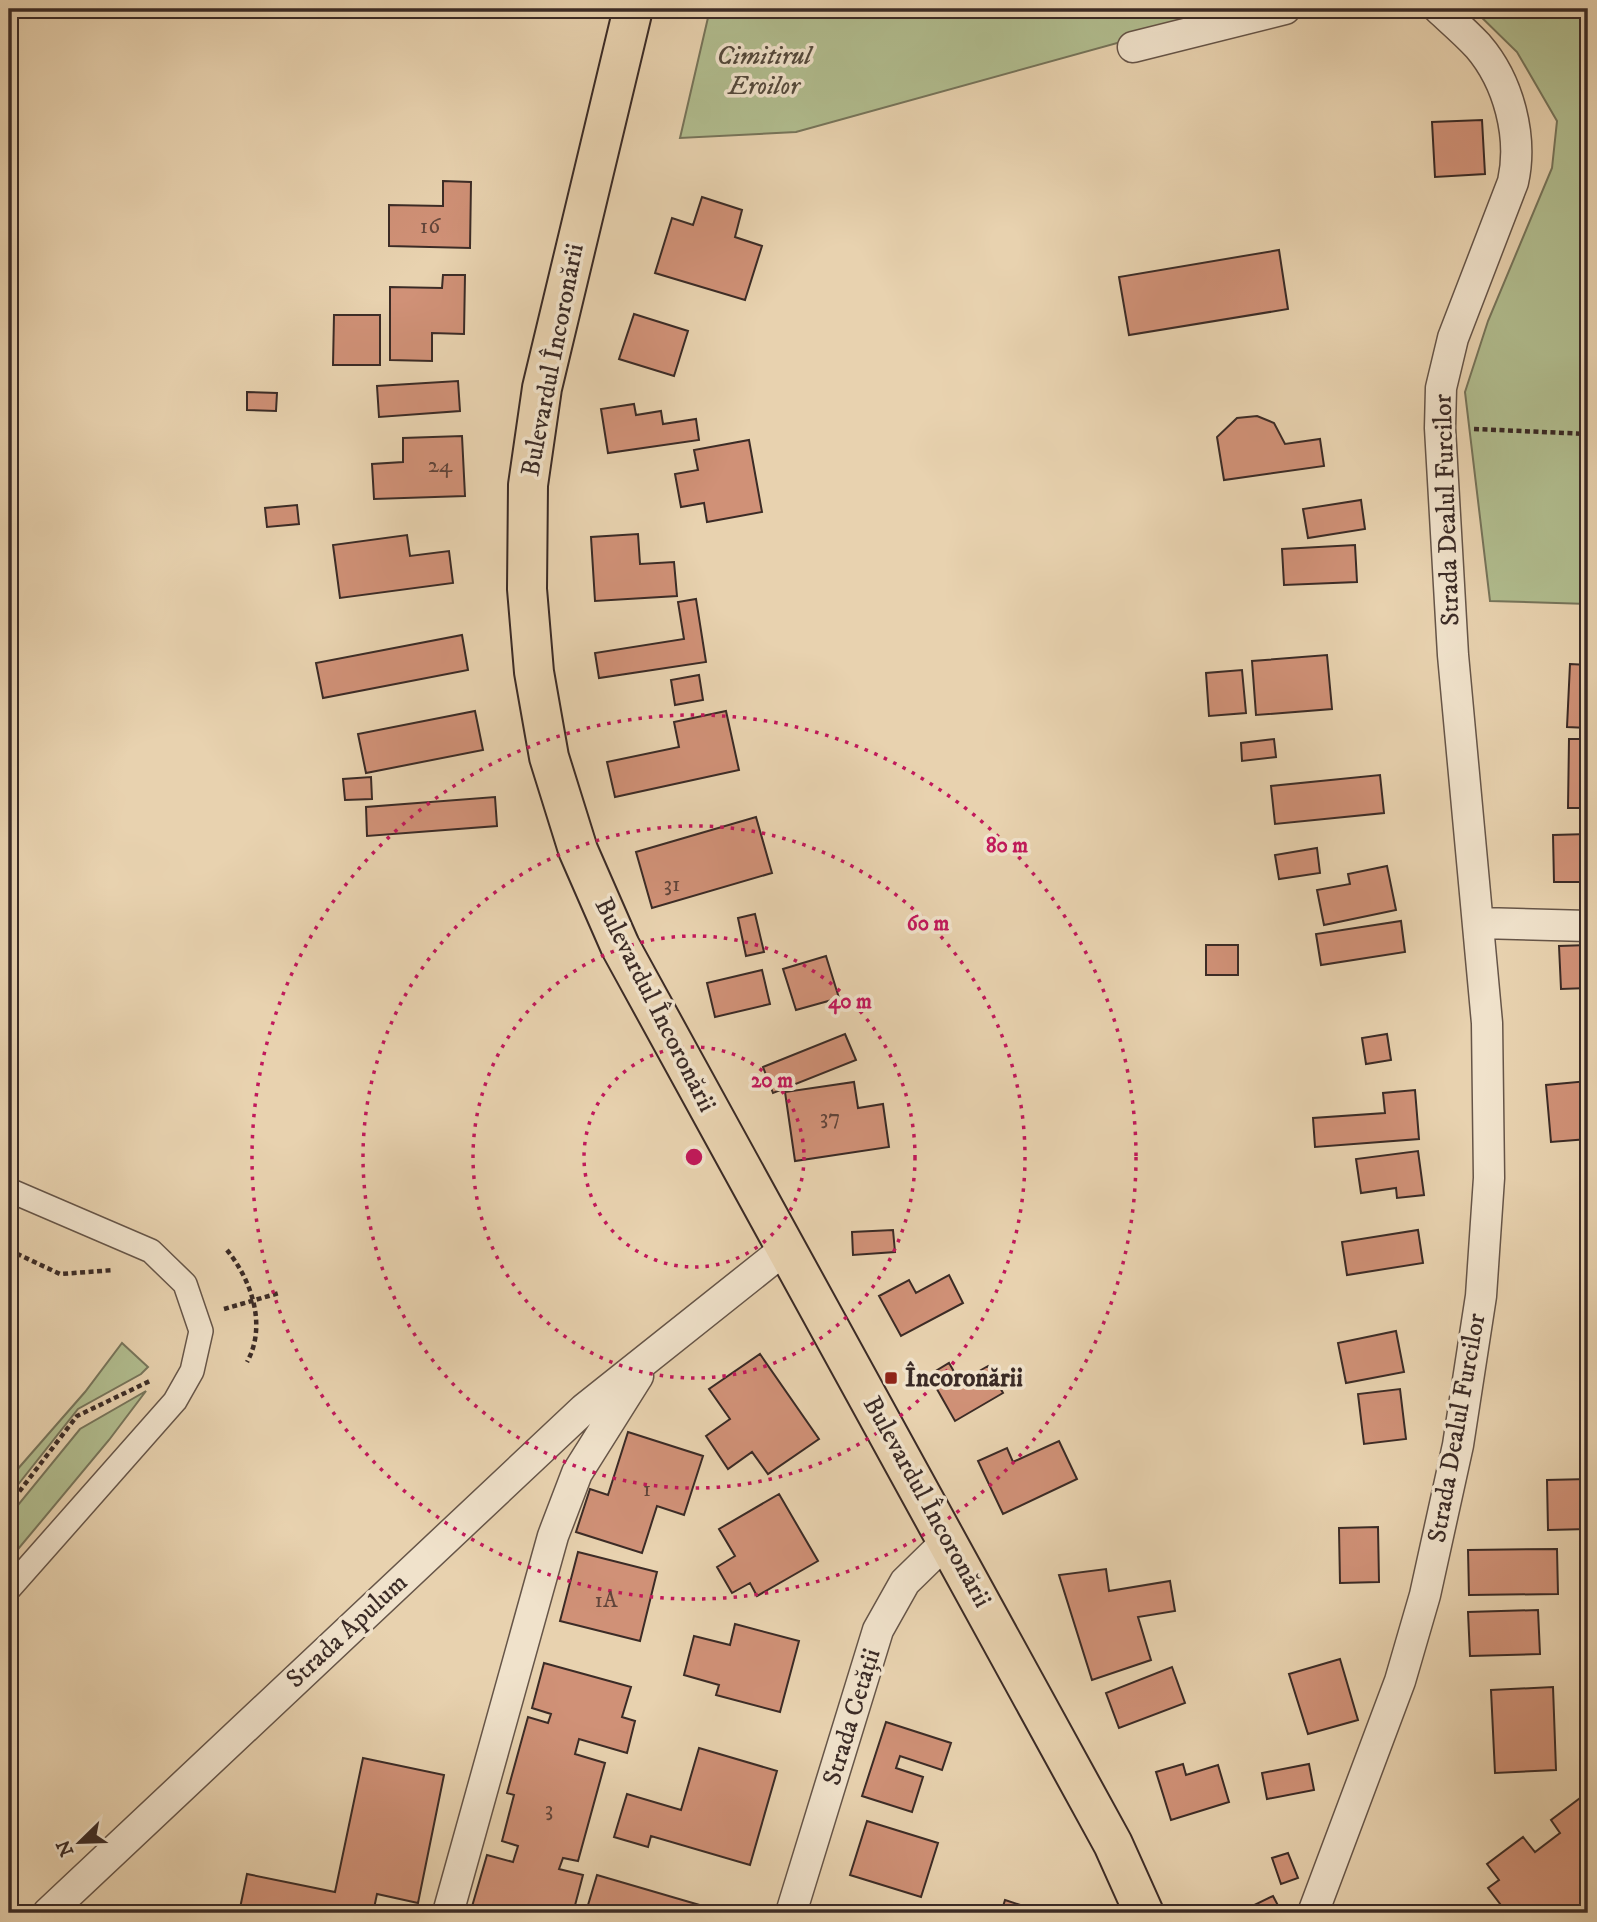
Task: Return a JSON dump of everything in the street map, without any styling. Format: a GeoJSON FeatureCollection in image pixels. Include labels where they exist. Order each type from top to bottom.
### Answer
{"type":"FeatureCollection","features":[{"type":"Feature","properties":{"kind":"main road","name":"Bulevardul Încoronării"},"geometry":{"type":"LineString","coordinates":[[633,9],[541,388],[528,485],[527,589],[534,672],[549,757],[578,850],[620,946],[1113,1844],[1144,1913]]}},
{"type":"Feature","properties":{"kind":"street"},"geometry":{"type":"LineString","coordinates":[[1133,47],[1285,9]]}},
{"type":"Feature","properties":{"kind":"street","name":"Strada Dealul Furcilor"},"geometry":{"type":"LineString","coordinates":[[1313,1913],[1400,1681],[1425,1595],[1458,1445],[1481,1296],[1489,1178],[1487,1023],[1480,923],[1453,655],[1440,428],[1441,388],[1453,338],[1513,182],[1518,159],[1514,119],[1495,73],[1479,47],[1439,9]]}},
{"type":"Feature","properties":{"kind":"street"},"geometry":{"type":"LineString","coordinates":[[1480,923],[1588,926]]}},
{"type":"Feature","properties":{"kind":"street"},"geometry":{"type":"LineString","coordinates":[[9,1191],[151,1251],[185,1284],[201,1331],[192,1371],[175,1401],[9,1589]]}},
{"type":"Feature","properties":{"kind":"street","name":"Strada Apulum"},"geometry":{"type":"LineString","coordinates":[[48,1913],[584,1409],[785,1249]]}},
{"type":"Feature","properties":{"kind":"street","name":"Strada Apulum"},"geometry":{"type":"LineString","coordinates":[[448,1913],[553,1536],[577,1473],[651,1355]]}},
{"type":"Feature","properties":{"kind":"street","name":"Strada Cetății"},"geometry":{"type":"LineString","coordinates":[[791,1913],[878,1630],[905,1582],[948,1540]]}},
{"type":"Feature","properties":{"kind":"path"},"geometry":{"type":"LineString","coordinates":[[1440,428],[1588,434]]}},
{"type":"Feature","properties":{"kind":"path"},"geometry":{"type":"LineString","coordinates":[[9,1250],[60,1274],[120,1269]]}},
{"type":"Feature","properties":{"kind":"path"},"geometry":{"type":"LineString","coordinates":[[227,1250],[254,1301],[257,1332],[254,1349],[247,1362]]}},
{"type":"Feature","properties":{"kind":"path"},"geometry":{"type":"LineString","coordinates":[[221,1320],[220,1310],[279,1293]]}},
{"type":"Feature","properties":{"kind":"path"},"geometry":{"type":"LineString","coordinates":[[9,1505],[77,1416],[152,1380],[158,1371]]}},
{"type":"Feature","properties":{"kind":"green space","name":"Cimitirul Eroilor"},"geometry":{"type":"Polygon","coordinates":[[[710,9],[1240,9],[796,132],[680,138],[710,9]]]}},
{"type":"Feature","properties":{"kind":"green space"},"geometry":{"type":"Polygon","coordinates":[[[1473,9],[1588,9],[1588,604],[1490,601],[1465,392],[1488,321],[1552,168],[1557,121],[1517,52],[1473,9]]]}},
{"type":"Feature","properties":{"kind":"green space"},"geometry":{"type":"Polygon","coordinates":[[[122,1343],[148,1367],[141,1374],[78,1409],[9,1496],[9,1479],[85,1392],[122,1343]]]}},
{"type":"Feature","properties":{"kind":"green space"},"geometry":{"type":"Polygon","coordinates":[[[146,1391],[109,1440],[9,1560],[9,1516],[80,1429],[146,1391]]]}},
{"type":"Feature","properties":{"kind":"building"},"geometry":{"type":"Polygon","coordinates":[[[1482,120],[1485,174],[1435,177],[1432,122],[1482,120]]]}},
{"type":"Feature","properties":{"kind":"building"},"geometry":{"type":"Polygon","coordinates":[[[443,181],[471,182],[470,248],[389,246],[389,205],[443,206],[443,181]]]}},
{"type":"Feature","properties":{"kind":"building"},"geometry":{"type":"Polygon","coordinates":[[[702,197],[742,210],[735,237],[762,246],[745,300],[655,273],[672,218],[693,225],[702,197]]]}},
{"type":"Feature","properties":{"kind":"building"},"geometry":{"type":"Polygon","coordinates":[[[1279,250],[1288,309],[1129,335],[1119,277],[1279,250]]]}},
{"type":"Feature","properties":{"kind":"building"},"geometry":{"type":"Polygon","coordinates":[[[443,275],[465,275],[464,334],[432,333],[432,361],[390,360],[390,287],[442,288],[443,275]]]}},
{"type":"Feature","properties":{"kind":"building"},"geometry":{"type":"Polygon","coordinates":[[[634,314],[688,331],[674,376],[619,359],[634,314]]]}},
{"type":"Feature","properties":{"kind":"building"},"geometry":{"type":"Polygon","coordinates":[[[334,315],[380,315],[380,365],[333,365],[334,315]]]}},
{"type":"Feature","properties":{"kind":"building"},"geometry":{"type":"Polygon","coordinates":[[[458,381],[460,411],[379,417],[377,386],[458,381]]]}},
{"type":"Feature","properties":{"kind":"building"},"geometry":{"type":"Polygon","coordinates":[[[247,392],[277,393],[276,411],[247,410],[247,392]]]}},
{"type":"Feature","properties":{"kind":"building"},"geometry":{"type":"Polygon","coordinates":[[[634,404],[636,415],[661,411],[663,424],[696,419],[699,440],[608,453],[601,409],[634,404]]]}},
{"type":"Feature","properties":{"kind":"building"},"geometry":{"type":"Polygon","coordinates":[[[1257,416],[1274,423],[1285,444],[1320,439],[1324,466],[1224,480],[1217,437],[1237,418],[1257,416]]]}},
{"type":"Feature","properties":{"kind":"building"},"geometry":{"type":"Polygon","coordinates":[[[462,436],[465,496],[374,499],[372,464],[403,462],[403,438],[462,436]]]}},
{"type":"Feature","properties":{"kind":"building"},"geometry":{"type":"Polygon","coordinates":[[[749,440],[762,512],[707,522],[704,503],[681,507],[675,474],[698,470],[694,450],[749,440]]]}},
{"type":"Feature","properties":{"kind":"building"},"geometry":{"type":"Polygon","coordinates":[[[1585,465],[1588,465],[1588,519],[1584,519],[1585,465]]]}},
{"type":"Feature","properties":{"kind":"building"},"geometry":{"type":"Polygon","coordinates":[[[1361,500],[1365,529],[1308,538],[1303,509],[1361,500]]]}},
{"type":"Feature","properties":{"kind":"building"},"geometry":{"type":"Polygon","coordinates":[[[297,505],[299,524],[267,527],[265,508],[297,505]]]}},
{"type":"Feature","properties":{"kind":"building"},"geometry":{"type":"Polygon","coordinates":[[[638,534],[640,564],[674,562],[677,596],[595,601],[591,537],[638,534]]]}},
{"type":"Feature","properties":{"kind":"building"},"geometry":{"type":"Polygon","coordinates":[[[407,535],[410,556],[449,551],[453,583],[340,598],[333,545],[407,535]]]}},
{"type":"Feature","properties":{"kind":"building"},"geometry":{"type":"Polygon","coordinates":[[[1355,545],[1357,582],[1284,585],[1282,549],[1355,545]]]}},
{"type":"Feature","properties":{"kind":"building"},"geometry":{"type":"Polygon","coordinates":[[[696,599],[706,662],[599,678],[595,653],[684,639],[678,602],[696,599]]]}},
{"type":"Feature","properties":{"kind":"building"},"geometry":{"type":"Polygon","coordinates":[[[462,635],[468,670],[323,698],[316,663],[462,635]]]}},
{"type":"Feature","properties":{"kind":"building"},"geometry":{"type":"Polygon","coordinates":[[[1327,655],[1332,709],[1256,715],[1252,661],[1327,655]]]}},
{"type":"Feature","properties":{"kind":"building"},"geometry":{"type":"Polygon","coordinates":[[[1570,664],[1588,665],[1588,728],[1567,727],[1570,664]]]}},
{"type":"Feature","properties":{"kind":"building"},"geometry":{"type":"Polygon","coordinates":[[[1242,670],[1246,713],[1209,716],[1206,673],[1242,670]]]}},
{"type":"Feature","properties":{"kind":"building"},"geometry":{"type":"Polygon","coordinates":[[[699,675],[703,700],[675,705],[671,680],[699,675]]]}},
{"type":"Feature","properties":{"kind":"building"},"geometry":{"type":"Polygon","coordinates":[[[475,711],[483,750],[366,773],[358,734],[475,711]]]}},
{"type":"Feature","properties":{"kind":"building"},"geometry":{"type":"Polygon","coordinates":[[[726,711],[739,770],[615,797],[607,762],[679,747],[674,722],[726,711]]]}},
{"type":"Feature","properties":{"kind":"building"},"geometry":{"type":"Polygon","coordinates":[[[1274,739],[1276,757],[1242,761],[1241,743],[1274,739]]]}},
{"type":"Feature","properties":{"kind":"building"},"geometry":{"type":"Polygon","coordinates":[[[1569,739],[1588,739],[1588,808],[1568,808],[1569,739]]]}},
{"type":"Feature","properties":{"kind":"building"},"geometry":{"type":"Polygon","coordinates":[[[1380,775],[1384,813],[1275,824],[1271,786],[1380,775]]]}},
{"type":"Feature","properties":{"kind":"building"},"geometry":{"type":"Polygon","coordinates":[[[371,777],[372,799],[345,800],[343,779],[371,777]]]}},
{"type":"Feature","properties":{"kind":"building"},"geometry":{"type":"Polygon","coordinates":[[[495,797],[497,826],[367,836],[366,807],[495,797]]]}},
{"type":"Feature","properties":{"kind":"building"},"geometry":{"type":"Polygon","coordinates":[[[756,817],[772,873],[652,908],[636,852],[756,817]]]}},
{"type":"Feature","properties":{"kind":"building"},"geometry":{"type":"Polygon","coordinates":[[[1588,834],[1588,882],[1554,882],[1553,835],[1588,834]]]}},
{"type":"Feature","properties":{"kind":"building"},"geometry":{"type":"Polygon","coordinates":[[[1317,848],[1320,873],[1279,879],[1275,855],[1317,848]]]}},
{"type":"Feature","properties":{"kind":"building"},"geometry":{"type":"Polygon","coordinates":[[[1387,866],[1396,910],[1324,925],[1317,890],[1350,884],[1348,874],[1387,866]]]}},
{"type":"Feature","properties":{"kind":"building"},"geometry":{"type":"Polygon","coordinates":[[[755,914],[764,952],[746,956],[738,918],[755,914]]]}},
{"type":"Feature","properties":{"kind":"building"},"geometry":{"type":"Polygon","coordinates":[[[1401,921],[1405,952],[1321,965],[1316,934],[1401,921]]]}},
{"type":"Feature","properties":{"kind":"building"},"geometry":{"type":"Polygon","coordinates":[[[1206,945],[1238,945],[1238,975],[1206,975],[1206,945]]]}},
{"type":"Feature","properties":{"kind":"building"},"geometry":{"type":"Polygon","coordinates":[[[1588,945],[1588,988],[1561,989],[1559,946],[1588,945]]]}},
{"type":"Feature","properties":{"kind":"building"},"geometry":{"type":"Polygon","coordinates":[[[826,956],[839,998],[796,1010],[783,969],[826,956]]]}},
{"type":"Feature","properties":{"kind":"building"},"geometry":{"type":"Polygon","coordinates":[[[762,970],[770,1004],[715,1017],[707,983],[762,970]]]}},
{"type":"Feature","properties":{"kind":"building"},"geometry":{"type":"Polygon","coordinates":[[[845,1034],[856,1060],[773,1093],[763,1067],[845,1034]]]}},
{"type":"Feature","properties":{"kind":"building"},"geometry":{"type":"Polygon","coordinates":[[[1387,1034],[1391,1060],[1366,1064],[1362,1038],[1387,1034]]]}},
{"type":"Feature","properties":{"kind":"building"},"geometry":{"type":"Polygon","coordinates":[[[1588,1081],[1588,1139],[1551,1142],[1546,1085],[1588,1081]]]}},
{"type":"Feature","properties":{"kind":"building"},"geometry":{"type":"Polygon","coordinates":[[[854,1082],[858,1108],[883,1104],[889,1147],[795,1161],[785,1092],[854,1082]]]}},
{"type":"Feature","properties":{"kind":"building"},"geometry":{"type":"Polygon","coordinates":[[[1415,1090],[1419,1139],[1315,1147],[1313,1118],[1385,1113],[1383,1093],[1415,1090]]]}},
{"type":"Feature","properties":{"kind":"building"},"geometry":{"type":"Polygon","coordinates":[[[1418,1151],[1424,1195],[1397,1198],[1396,1188],[1361,1193],[1356,1159],[1418,1151]]]}},
{"type":"Feature","properties":{"kind":"building"},"geometry":{"type":"Polygon","coordinates":[[[893,1230],[895,1252],[853,1255],[852,1232],[893,1230]]]}},
{"type":"Feature","properties":{"kind":"building"},"geometry":{"type":"Polygon","coordinates":[[[1418,1230],[1423,1263],[1347,1275],[1342,1242],[1418,1230]]]}},
{"type":"Feature","properties":{"kind":"building"},"geometry":{"type":"Polygon","coordinates":[[[949,1275],[963,1303],[901,1336],[879,1296],[909,1280],[916,1293],[949,1275]]]}},
{"type":"Feature","properties":{"kind":"building"},"geometry":{"type":"Polygon","coordinates":[[[1396,1331],[1404,1372],[1346,1383],[1338,1343],[1396,1331]]]}},
{"type":"Feature","properties":{"kind":"building"},"geometry":{"type":"Polygon","coordinates":[[[760,1354],[819,1439],[768,1474],[752,1452],[728,1469],[706,1436],[730,1419],[709,1389],[760,1354]]]}},
{"type":"Feature","properties":{"kind":"building"},"geometry":{"type":"Polygon","coordinates":[[[949,1363],[960,1382],[988,1366],[1003,1393],[955,1421],[929,1375],[949,1363]]]}},
{"type":"Feature","properties":{"kind":"building"},"geometry":{"type":"Polygon","coordinates":[[[1400,1389],[1406,1439],[1364,1444],[1358,1394],[1400,1389]]]}},
{"type":"Feature","properties":{"kind":"building"},"geometry":{"type":"Polygon","coordinates":[[[628,1432],[703,1456],[684,1515],[657,1506],[642,1553],[576,1532],[590,1489],[608,1495],[628,1432]]]}},
{"type":"Feature","properties":{"kind":"building"},"geometry":{"type":"Polygon","coordinates":[[[1059,1441],[1077,1479],[1003,1514],[978,1461],[1007,1448],[1013,1462],[1059,1441]]]}},
{"type":"Feature","properties":{"kind":"building"},"geometry":{"type":"Polygon","coordinates":[[[1588,1479],[1588,1529],[1548,1530],[1547,1480],[1588,1479]]]}},
{"type":"Feature","properties":{"kind":"building"},"geometry":{"type":"Polygon","coordinates":[[[779,1494],[818,1561],[757,1596],[750,1583],[732,1593],[717,1567],[735,1556],[719,1529],[779,1494]]]}},
{"type":"Feature","properties":{"kind":"building"},"geometry":{"type":"Polygon","coordinates":[[[1378,1527],[1379,1582],[1340,1583],[1339,1528],[1378,1527]]]}},
{"type":"Feature","properties":{"kind":"building"},"geometry":{"type":"Polygon","coordinates":[[[1557,1549],[1558,1594],[1469,1595],[1468,1550],[1557,1549]]]}},
{"type":"Feature","properties":{"kind":"building"},"geometry":{"type":"Polygon","coordinates":[[[578,1552],[657,1572],[640,1641],[560,1621],[578,1552]]]}},
{"type":"Feature","properties":{"kind":"building"},"geometry":{"type":"Polygon","coordinates":[[[1106,1569],[1109,1591],[1170,1581],[1175,1611],[1138,1617],[1151,1660],[1092,1680],[1059,1575],[1106,1569]]]}},
{"type":"Feature","properties":{"kind":"building"},"geometry":{"type":"Polygon","coordinates":[[[1538,1610],[1540,1654],[1470,1656],[1468,1612],[1538,1610]]]}},
{"type":"Feature","properties":{"kind":"building"},"geometry":{"type":"Polygon","coordinates":[[[735,1624],[799,1641],[780,1712],[716,1695],[719,1685],[684,1675],[694,1636],[730,1645],[735,1624]]]}},
{"type":"Feature","properties":{"kind":"building"},"geometry":{"type":"Polygon","coordinates":[[[1340,1659],[1358,1720],[1308,1734],[1289,1674],[1340,1659]]]}},
{"type":"Feature","properties":{"kind":"building"},"geometry":{"type":"Polygon","coordinates":[[[544,1663],[631,1687],[622,1717],[635,1721],[627,1753],[579,1739],[575,1754],[605,1763],[578,1861],[563,1858],[559,1869],[583,1875],[573,1913],[484,1913],[471,1910],[487,1855],[513,1862],[518,1846],[502,1841],[514,1795],[507,1793],[528,1717],[548,1723],[551,1714],[532,1708],[544,1663]]]}},
{"type":"Feature","properties":{"kind":"building"},"geometry":{"type":"Polygon","coordinates":[[[1172,1667],[1185,1703],[1119,1728],[1106,1693],[1172,1667]]]}},
{"type":"Feature","properties":{"kind":"building"},"geometry":{"type":"Polygon","coordinates":[[[1553,1687],[1556,1770],[1495,1773],[1491,1690],[1553,1687]]]}},
{"type":"Feature","properties":{"kind":"building"},"geometry":{"type":"Polygon","coordinates":[[[886,1722],[951,1743],[942,1770],[900,1756],[896,1768],[923,1777],[912,1812],[862,1796],[886,1722]]]}},
{"type":"Feature","properties":{"kind":"building"},"geometry":{"type":"Polygon","coordinates":[[[699,1748],[777,1771],[750,1865],[651,1836],[648,1847],[614,1837],[627,1794],[681,1810],[699,1748]]]}},
{"type":"Feature","properties":{"kind":"building"},"geometry":{"type":"Polygon","coordinates":[[[363,1758],[444,1775],[418,1903],[377,1894],[373,1913],[239,1913],[247,1874],[335,1892],[363,1758]]]}},
{"type":"Feature","properties":{"kind":"building"},"geometry":{"type":"Polygon","coordinates":[[[1183,1764],[1186,1775],[1218,1765],[1229,1802],[1171,1820],[1156,1772],[1183,1764]]]}},
{"type":"Feature","properties":{"kind":"building"},"geometry":{"type":"Polygon","coordinates":[[[1309,1764],[1314,1790],[1267,1799],[1262,1773],[1309,1764]]]}},
{"type":"Feature","properties":{"kind":"building"},"geometry":{"type":"Polygon","coordinates":[[[1588,1792],[1588,1913],[1507,1913],[1488,1888],[1499,1880],[1487,1864],[1523,1837],[1535,1852],[1560,1833],[1551,1820],[1588,1792]]]}},
{"type":"Feature","properties":{"kind":"building"},"geometry":{"type":"Polygon","coordinates":[[[867,1821],[938,1843],[921,1897],[850,1875],[867,1821]]]}},
{"type":"Feature","properties":{"kind":"building"},"geometry":{"type":"Polygon","coordinates":[[[1288,1853],[1298,1878],[1281,1884],[1272,1858],[1288,1853]]]}},
{"type":"Feature","properties":{"kind":"building"},"geometry":{"type":"Polygon","coordinates":[[[597,1875],[727,1913],[617,1913],[588,1905],[597,1875]]]}},
{"type":"Feature","properties":{"kind":"building"},"geometry":{"type":"Polygon","coordinates":[[[1273,1896],[1282,1913],[1238,1913],[1273,1896]]]}},
{"type":"Feature","properties":{"kind":"building"},"geometry":{"type":"Polygon","coordinates":[[[1005,1900],[1045,1913],[1001,1913],[1005,1900]]]}},
{"type":"Feature","properties":{"kind":"place","name":"Încoronării"},"geometry":{"type":"Point","coordinates":[891,1378]}}]}
